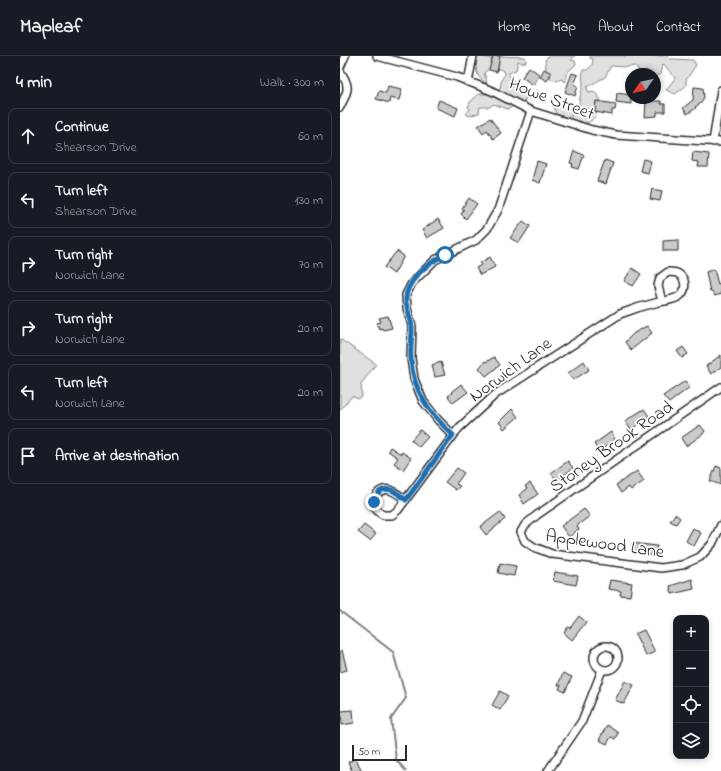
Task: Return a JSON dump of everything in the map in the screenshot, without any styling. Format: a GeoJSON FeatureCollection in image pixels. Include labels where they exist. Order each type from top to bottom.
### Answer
{"type":"FeatureCollection","features":[{"type":"Feature","properties":{"kind":"street"},"geometry":{"type":"LineString","coordinates":[[340,67],[345,56]]}},
{"type":"Feature","properties":{"kind":"street","name":"Howe Street"},"geometry":{"type":"LineString","coordinates":[[377,56],[399,59],[468,82],[531,111],[564,122],[616,135],[721,142]]}},
{"type":"Feature","properties":{"kind":"street"},"geometry":{"type":"LineString","coordinates":[[468,82],[473,56]]}},
{"type":"Feature","properties":{"kind":"street"},"geometry":{"type":"LineString","coordinates":[[340,72],[347,84],[348,91],[340,107]]}},
{"type":"Feature","properties":{"kind":"street"},"geometry":{"type":"LineString","coordinates":[[713,142],[721,90]]}},
{"type":"Feature","properties":{"kind":"street"},"geometry":{"type":"LineString","coordinates":[[453,435],[438,420],[423,401],[414,379],[411,358],[412,326],[407,308],[406,295],[412,283],[430,264],[476,240],[487,229],[498,210],[531,111]]}},
{"type":"Feature","properties":{"kind":"street","name":"Norwich Lane"},"geometry":{"type":"LineString","coordinates":[[406,500],[392,490],[384,490],[377,494],[374,505],[378,512],[389,515],[396,512],[406,500],[453,435],[479,409],[515,380],[620,314],[632,309],[662,302],[678,297],[683,291],[684,281],[676,273],[668,272],[660,278],[658,286],[662,302]]}},
{"type":"Feature","properties":{"kind":"street","name":"Stoney Brook Road"},"geometry":{"type":"LineString","coordinates":[[521,532],[525,525],[537,515],[721,387]]}},
{"type":"Feature","properties":{"kind":"street","name":"Applewood Lane"},"geometry":{"type":"LineString","coordinates":[[521,532],[525,541],[534,547],[552,554],[662,568],[682,565],[700,557],[712,544],[721,525]]}},
{"type":"Feature","properties":{"kind":"street"},"geometry":{"type":"LineString","coordinates":[[548,771],[582,721],[602,670]]}},
{"type":"Feature","properties":{"kind":"shaded area"},"geometry":{"type":"Polygon","coordinates":[[[477,56],[492,59],[490,68],[484,73],[486,83],[482,81],[477,71],[477,56]]]}},
{"type":"Feature","properties":{"kind":"shaded area"},"geometry":{"type":"Polygon","coordinates":[[[500,56],[525,57],[526,62],[522,63],[518,61],[516,70],[509,73],[509,75],[517,86],[521,85],[527,94],[525,100],[508,109],[493,104],[490,107],[480,107],[479,113],[469,116],[466,114],[470,109],[468,107],[470,102],[479,94],[491,94],[500,88],[505,72],[498,68],[500,56]]]}},
{"type":"Feature","properties":{"kind":"shaded area"},"geometry":{"type":"Polygon","coordinates":[[[549,56],[575,56],[571,60],[575,61],[576,64],[566,74],[566,81],[564,82],[562,79],[556,81],[550,79],[551,73],[546,70],[545,60],[549,56]]]}},
{"type":"Feature","properties":{"kind":"shaded area"},"geometry":{"type":"Polygon","coordinates":[[[590,56],[667,56],[670,59],[693,60],[696,65],[686,80],[686,86],[675,94],[666,90],[675,78],[664,64],[661,70],[661,68],[611,66],[605,77],[587,87],[588,92],[594,91],[601,100],[596,101],[595,112],[597,113],[595,117],[587,123],[572,122],[571,115],[567,118],[556,114],[554,106],[559,104],[572,107],[579,104],[583,86],[583,70],[587,70],[592,65],[593,59],[590,58],[590,56]]]}},
{"type":"Feature","properties":{"kind":"shaded area"},"geometry":{"type":"Polygon","coordinates":[[[340,339],[376,364],[361,384],[362,397],[358,399],[352,396],[340,410],[340,339]]]}},
{"type":"Feature","properties":{"kind":"building"},"geometry":{"type":"Polygon","coordinates":[[[493,56],[500,56],[497,72],[489,70],[493,56]]]}},
{"type":"Feature","properties":{"kind":"building"},"geometry":{"type":"Polygon","coordinates":[[[529,67],[540,75],[533,85],[522,77],[529,67]]]}},
{"type":"Feature","properties":{"kind":"building"},"geometry":{"type":"Polygon","coordinates":[[[544,69],[551,73],[547,81],[540,77],[544,69]]]}},
{"type":"Feature","properties":{"kind":"building"},"geometry":{"type":"Polygon","coordinates":[[[572,73],[578,75],[574,84],[578,86],[575,96],[565,92],[572,73]]]}},
{"type":"Feature","properties":{"kind":"building"},"geometry":{"type":"Polygon","coordinates":[[[388,86],[402,89],[399,100],[390,98],[389,103],[376,99],[379,91],[386,93],[388,86]]]}},
{"type":"Feature","properties":{"kind":"building"},"geometry":{"type":"Polygon","coordinates":[[[694,87],[703,88],[704,97],[701,103],[695,107],[696,108],[687,114],[683,108],[693,100],[694,87]]]}},
{"type":"Feature","properties":{"kind":"building"},"geometry":{"type":"Polygon","coordinates":[[[617,93],[625,94],[625,103],[616,102],[617,93]]]}},
{"type":"Feature","properties":{"kind":"building"},"geometry":{"type":"Polygon","coordinates":[[[439,100],[458,108],[455,116],[436,108],[439,100]]]}},
{"type":"Feature","properties":{"kind":"building"},"geometry":{"type":"Polygon","coordinates":[[[596,101],[616,104],[615,110],[612,110],[612,115],[595,112],[596,101]]]}},
{"type":"Feature","properties":{"kind":"building"},"geometry":{"type":"Polygon","coordinates":[[[646,104],[665,104],[665,112],[657,112],[657,116],[645,117],[646,104]]]}},
{"type":"Feature","properties":{"kind":"building"},"geometry":{"type":"Polygon","coordinates":[[[490,118],[501,133],[493,139],[487,130],[483,133],[478,126],[490,118]]]}},
{"type":"Feature","properties":{"kind":"building"},"geometry":{"type":"Polygon","coordinates":[[[574,151],[584,155],[579,169],[572,167],[573,164],[570,163],[574,151]]]}},
{"type":"Feature","properties":{"kind":"building"},"geometry":{"type":"Polygon","coordinates":[[[693,152],[709,154],[708,167],[698,167],[699,162],[692,161],[693,152]]]}},
{"type":"Feature","properties":{"kind":"building"},"geometry":{"type":"Polygon","coordinates":[[[643,159],[651,161],[648,173],[640,171],[643,159]]]}},
{"type":"Feature","properties":{"kind":"building"},"geometry":{"type":"Polygon","coordinates":[[[605,160],[613,163],[606,184],[597,181],[605,160]]]}},
{"type":"Feature","properties":{"kind":"building"},"geometry":{"type":"Polygon","coordinates":[[[537,161],[546,164],[540,183],[532,180],[537,161]]]}},
{"type":"Feature","properties":{"kind":"building"},"geometry":{"type":"Polygon","coordinates":[[[652,189],[662,191],[660,201],[650,199],[652,189]]]}},
{"type":"Feature","properties":{"kind":"building"},"geometry":{"type":"Polygon","coordinates":[[[469,198],[477,204],[466,219],[461,214],[464,210],[462,208],[469,198]]]}},
{"type":"Feature","properties":{"kind":"building"},"geometry":{"type":"Polygon","coordinates":[[[438,219],[444,228],[427,238],[422,230],[438,219]]]}},
{"type":"Feature","properties":{"kind":"building"},"geometry":{"type":"Polygon","coordinates":[[[523,221],[530,226],[519,243],[510,238],[523,221]]]}},
{"type":"Feature","properties":{"kind":"building"},"geometry":{"type":"Polygon","coordinates":[[[678,240],[678,251],[663,251],[663,241],[678,240]]]}},
{"type":"Feature","properties":{"kind":"building"},"geometry":{"type":"Polygon","coordinates":[[[397,251],[404,256],[394,274],[384,267],[397,251]]]}},
{"type":"Feature","properties":{"kind":"building"},"geometry":{"type":"Polygon","coordinates":[[[490,257],[495,267],[480,275],[476,268],[481,265],[480,263],[490,257]]]}},
{"type":"Feature","properties":{"kind":"building"},"geometry":{"type":"Polygon","coordinates":[[[632,268],[641,274],[633,286],[624,281],[632,268]]]}},
{"type":"Feature","properties":{"kind":"building"},"geometry":{"type":"Polygon","coordinates":[[[714,269],[718,284],[721,283],[721,294],[714,296],[712,291],[710,292],[706,272],[714,269]]]}},
{"type":"Feature","properties":{"kind":"building"},"geometry":{"type":"Polygon","coordinates":[[[388,316],[392,328],[383,330],[382,328],[379,329],[377,323],[381,322],[379,318],[388,316]]]}},
{"type":"Feature","properties":{"kind":"building"},"geometry":{"type":"Polygon","coordinates":[[[647,326],[652,333],[631,350],[625,342],[634,333],[647,326]]]}},
{"type":"Feature","properties":{"kind":"building"},"geometry":{"type":"Polygon","coordinates":[[[683,347],[688,354],[682,358],[677,351],[683,347]]]}},
{"type":"Feature","properties":{"kind":"building"},"geometry":{"type":"Polygon","coordinates":[[[721,355],[721,367],[711,374],[706,366],[721,355]]]}},
{"type":"Feature","properties":{"kind":"building"},"geometry":{"type":"Polygon","coordinates":[[[494,357],[500,365],[486,376],[479,368],[485,361],[486,362],[494,357]]]}},
{"type":"Feature","properties":{"kind":"building"},"geometry":{"type":"Polygon","coordinates":[[[584,361],[589,370],[573,380],[568,373],[584,361]]]}},
{"type":"Feature","properties":{"kind":"building"},"geometry":{"type":"Polygon","coordinates":[[[441,362],[445,375],[435,377],[432,365],[441,362]]]}},
{"type":"Feature","properties":{"kind":"building"},"geometry":{"type":"Polygon","coordinates":[[[685,381],[690,387],[669,403],[663,396],[685,381]]]}},
{"type":"Feature","properties":{"kind":"building"},"geometry":{"type":"Polygon","coordinates":[[[461,384],[468,392],[453,403],[448,396],[461,384]]]}},
{"type":"Feature","properties":{"kind":"building"},"geometry":{"type":"Polygon","coordinates":[[[512,409],[518,417],[504,429],[499,422],[512,409]]]}},
{"type":"Feature","properties":{"kind":"building"},"geometry":{"type":"Polygon","coordinates":[[[644,409],[649,416],[631,430],[625,421],[644,409]]]}},
{"type":"Feature","properties":{"kind":"building"},"geometry":{"type":"Polygon","coordinates":[[[700,425],[705,431],[703,434],[686,446],[681,438],[700,425]]]}},
{"type":"Feature","properties":{"kind":"building"},"geometry":{"type":"Polygon","coordinates":[[[420,430],[428,437],[419,447],[411,440],[420,430]]]}},
{"type":"Feature","properties":{"kind":"building"},"geometry":{"type":"Polygon","coordinates":[[[611,432],[615,439],[599,452],[594,444],[611,432]]]}},
{"type":"Feature","properties":{"kind":"building"},"geometry":{"type":"Polygon","coordinates":[[[390,447],[411,458],[403,470],[394,463],[398,458],[388,451],[390,447]]]}},
{"type":"Feature","properties":{"kind":"building"},"geometry":{"type":"Polygon","coordinates":[[[568,461],[573,468],[557,481],[551,473],[568,461]]]}},
{"type":"Feature","properties":{"kind":"building"},"geometry":{"type":"Polygon","coordinates":[[[716,466],[721,468],[721,485],[710,481],[716,466]]]}},
{"type":"Feature","properties":{"kind":"building"},"geometry":{"type":"Polygon","coordinates":[[[457,468],[464,473],[456,484],[460,486],[456,490],[445,482],[457,468]]]}},
{"type":"Feature","properties":{"kind":"building"},"geometry":{"type":"Polygon","coordinates":[[[637,471],[644,481],[631,490],[629,487],[621,493],[616,485],[637,471]]]}},
{"type":"Feature","properties":{"kind":"building"},"geometry":{"type":"Polygon","coordinates":[[[530,483],[538,494],[524,504],[519,495],[527,489],[525,486],[530,483]]]}},
{"type":"Feature","properties":{"kind":"building"},"geometry":{"type":"Polygon","coordinates":[[[584,509],[590,516],[579,524],[577,527],[579,529],[569,537],[561,526],[584,509]]]}},
{"type":"Feature","properties":{"kind":"building"},"geometry":{"type":"Polygon","coordinates":[[[500,512],[505,519],[486,535],[480,527],[500,512]]]}},
{"type":"Feature","properties":{"kind":"building"},"geometry":{"type":"Polygon","coordinates":[[[675,514],[680,518],[676,524],[670,521],[675,514]]]}},
{"type":"Feature","properties":{"kind":"building"},"geometry":{"type":"Polygon","coordinates":[[[364,525],[376,534],[370,541],[358,532],[364,525]]]}},
{"type":"Feature","properties":{"kind":"building"},"geometry":{"type":"Polygon","coordinates":[[[693,528],[701,533],[694,546],[686,541],[693,528]]]}},
{"type":"Feature","properties":{"kind":"building"},"geometry":{"type":"Polygon","coordinates":[[[632,543],[657,546],[655,556],[632,551],[632,543]]]}},
{"type":"Feature","properties":{"kind":"building"},"geometry":{"type":"Polygon","coordinates":[[[500,563],[516,566],[514,576],[498,573],[500,563]]]}},
{"type":"Feature","properties":{"kind":"building"},"geometry":{"type":"Polygon","coordinates":[[[555,572],[578,576],[576,585],[553,581],[555,572]]]}},
{"type":"Feature","properties":{"kind":"building"},"geometry":{"type":"Polygon","coordinates":[[[692,579],[694,589],[672,594],[670,586],[692,579]]]}},
{"type":"Feature","properties":{"kind":"building"},"geometry":{"type":"Polygon","coordinates":[[[610,580],[632,583],[630,596],[620,595],[621,591],[608,589],[610,580]]]}},
{"type":"Feature","properties":{"kind":"building"},"geometry":{"type":"Polygon","coordinates":[[[579,616],[586,622],[572,640],[564,633],[579,616]]]}},
{"type":"Feature","properties":{"kind":"building"},"geometry":{"type":"Polygon","coordinates":[[[644,630],[655,652],[646,656],[635,634],[644,630]]]}},
{"type":"Feature","properties":{"kind":"building"},"geometry":{"type":"Polygon","coordinates":[[[342,650],[347,670],[340,672],[340,651],[342,650]]]}},
{"type":"Feature","properties":{"kind":"building"},"geometry":{"type":"Polygon","coordinates":[[[563,673],[572,677],[565,692],[559,689],[561,685],[558,685],[563,673]]]}},
{"type":"Feature","properties":{"kind":"building"},"geometry":{"type":"Polygon","coordinates":[[[625,681],[634,685],[624,704],[615,700],[625,681]]]}},
{"type":"Feature","properties":{"kind":"building"},"geometry":{"type":"Polygon","coordinates":[[[500,691],[508,696],[500,710],[492,705],[500,691]]]}},
{"type":"Feature","properties":{"kind":"building"},"geometry":{"type":"Polygon","coordinates":[[[353,710],[354,723],[342,725],[341,711],[353,710]]]}},
{"type":"Feature","properties":{"kind":"building"},"geometry":{"type":"Polygon","coordinates":[[[607,725],[618,733],[615,739],[611,737],[607,744],[599,740],[607,725]]]}},
{"type":"Feature","properties":{"kind":"building"},"geometry":{"type":"Polygon","coordinates":[[[355,759],[362,771],[352,771],[348,762],[355,759]]]}},
{"type":"Feature","properties":{"kind":"waterway"},"geometry":{"type":"LineString","coordinates":[[340,611],[393,652],[406,698],[391,719],[396,760],[406,771]]}},
{"type":"Feature","properties":{"kind":"route"},"geometry":{"type":"LineString","coordinates":[[374,502],[375,497],[381,490],[387,489],[392,490],[406,500],[453,435],[430,411],[418,391],[412,369],[412,326],[406,301],[408,289],[416,278],[435,260],[445,255]]}}]}
